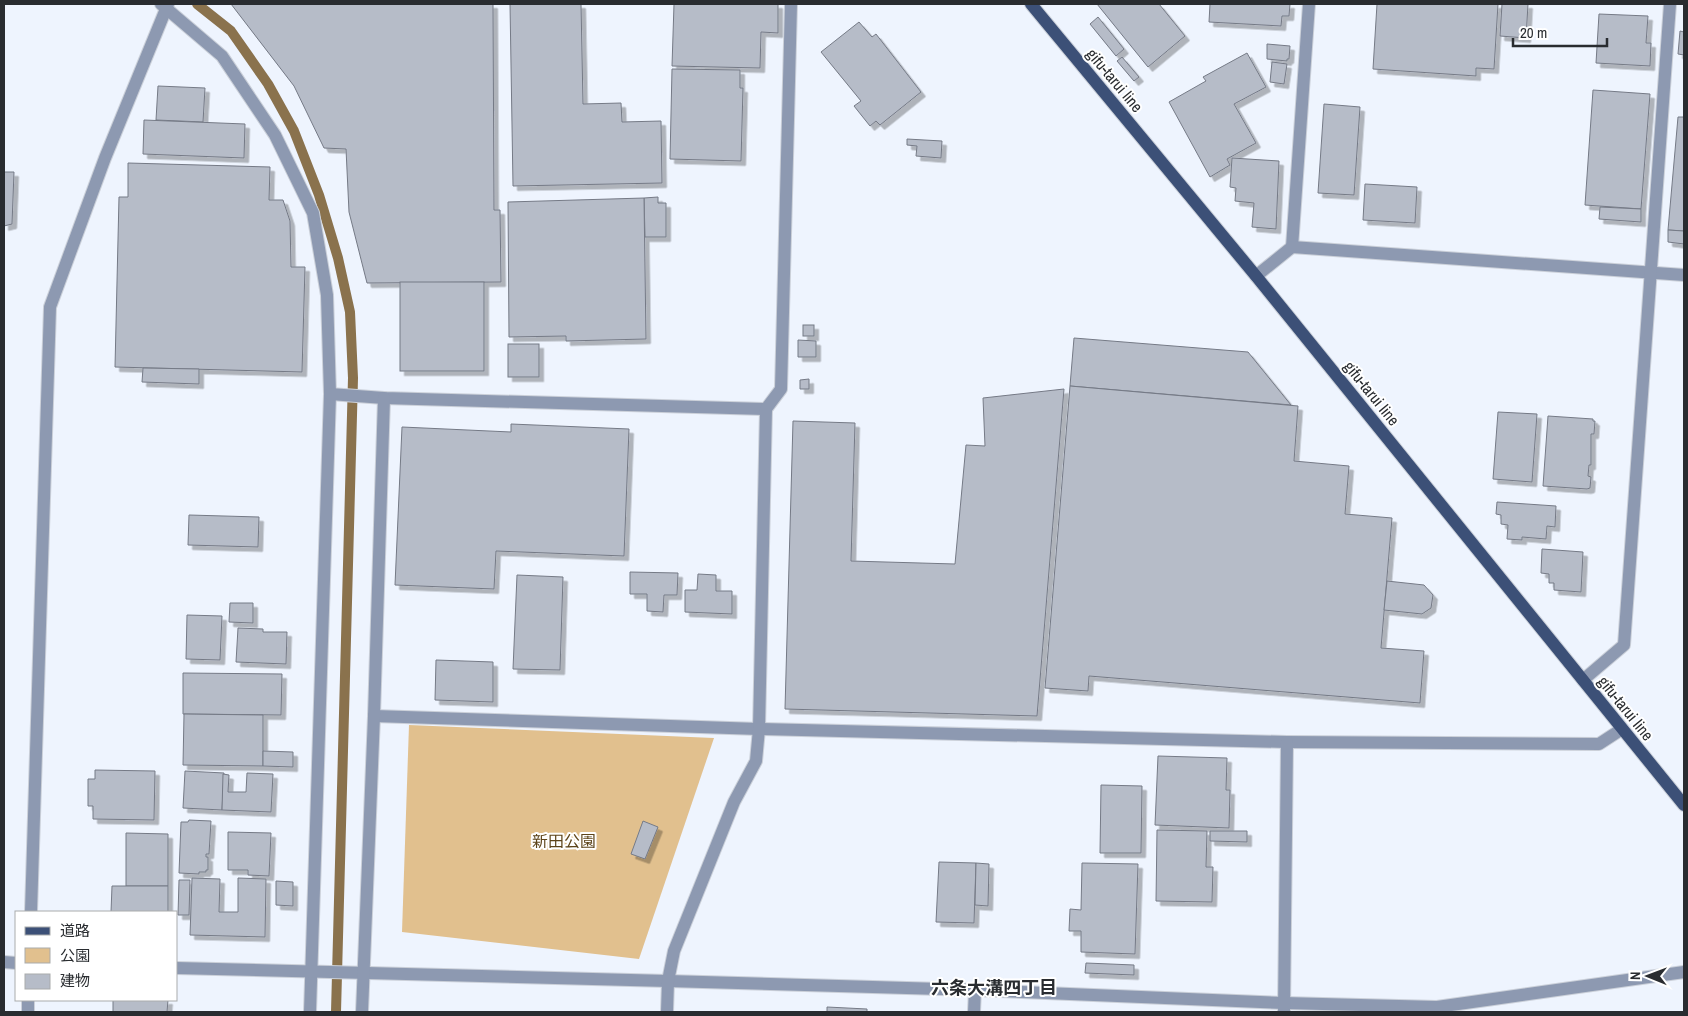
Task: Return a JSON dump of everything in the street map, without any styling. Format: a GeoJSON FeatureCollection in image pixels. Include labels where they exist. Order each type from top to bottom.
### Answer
{"type":"FeatureCollection","features":[{"type":"Feature","properties":{"kind":"main road","name":"gifu-tarui line"},"geometry":{"type":"LineString","coordinates":[[1031,4],[1256,276],[1684,805]]}},
{"type":"Feature","properties":{"kind":"street"},"geometry":{"type":"LineString","coordinates":[[667,1012],[668,981],[674,951],[734,802],[756,761],[759,728],[766,409],[781,389],[790,4]]}},
{"type":"Feature","properties":{"kind":"street"},"geometry":{"type":"LineString","coordinates":[[1292,248],[1309,4]]}},
{"type":"Feature","properties":{"kind":"street"},"geometry":{"type":"LineString","coordinates":[[1583,680],[1624,645],[1670,4]]}},
{"type":"Feature","properties":{"kind":"street"},"geometry":{"type":"LineString","coordinates":[[31,911],[50,307],[105,158],[165,5],[222,56],[275,135],[313,213],[327,295],[330,394],[310,1012]]}},
{"type":"Feature","properties":{"kind":"street"},"geometry":{"type":"LineString","coordinates":[[1256,276],[1292,248],[1684,275]]}},
{"type":"Feature","properties":{"kind":"street"},"geometry":{"type":"LineString","coordinates":[[330,394],[384,398],[766,409]]}},
{"type":"Feature","properties":{"kind":"street"},"geometry":{"type":"LineString","coordinates":[[362,1012],[384,398]]}},
{"type":"Feature","properties":{"kind":"street"},"geometry":{"type":"LineString","coordinates":[[374,716],[1287,742],[1599,744],[1622,729]]}},
{"type":"Feature","properties":{"kind":"street"},"geometry":{"type":"LineString","coordinates":[[1284,1007],[1287,742]]}},
{"type":"Feature","properties":{"kind":"street"},"geometry":{"type":"LineString","coordinates":[[178,968],[975,990],[1284,1007],[1437,1006],[1684,972]]}},
{"type":"Feature","properties":{"kind":"street"},"geometry":{"type":"LineString","coordinates":[[974,1012],[975,990]]}},
{"type":"Feature","properties":{"kind":"green space","name":"新田公園"},"geometry":{"type":"Polygon","coordinates":[[[409,725],[714,738],[639,959],[402,932],[409,725]]]}},
{"type":"Feature","properties":{"kind":"building"},"geometry":{"type":"Polygon","coordinates":[[[231,4],[493,4],[494,210],[500,210],[501,282],[367,283],[349,212],[346,149],[324,148],[294,86],[231,4]]]}},
{"type":"Feature","properties":{"kind":"building"},"geometry":{"type":"Polygon","coordinates":[[[510,4],[581,4],[583,104],[621,103],[622,122],[661,121],[662,183],[513,186],[510,4]]]}},
{"type":"Feature","properties":{"kind":"building"},"geometry":{"type":"Polygon","coordinates":[[[674,4],[778,4],[778,33],[761,32],[760,68],[672,66],[674,4]]]}},
{"type":"Feature","properties":{"kind":"building"},"geometry":{"type":"Polygon","coordinates":[[[1097,4],[1159,4],[1185,36],[1148,67],[1097,4]]]}},
{"type":"Feature","properties":{"kind":"building"},"geometry":{"type":"Polygon","coordinates":[[[1210,4],[1290,4],[1289,16],[1282,16],[1281,26],[1209,22],[1210,4]]]}},
{"type":"Feature","properties":{"kind":"building"},"geometry":{"type":"Polygon","coordinates":[[[1377,4],[1498,4],[1494,69],[1476,68],[1476,76],[1373,69],[1377,4]]]}},
{"type":"Feature","properties":{"kind":"building"},"geometry":{"type":"Polygon","coordinates":[[[1502,4],[1528,4],[1526,38],[1500,36],[1502,4]]]}},
{"type":"Feature","properties":{"kind":"building"},"geometry":{"type":"Polygon","coordinates":[[[1599,14],[1648,16],[1646,43],[1651,43],[1650,66],[1596,63],[1599,14]]]}},
{"type":"Feature","properties":{"kind":"building"},"geometry":{"type":"Polygon","coordinates":[[[1098,17],[1124,49],[1116,56],[1090,24],[1098,17]]]}},
{"type":"Feature","properties":{"kind":"building"},"geometry":{"type":"Polygon","coordinates":[[[859,22],[872,37],[876,34],[921,92],[880,125],[876,121],[870,126],[854,106],[861,101],[821,52],[859,22]]]}},
{"type":"Feature","properties":{"kind":"building"},"geometry":{"type":"Polygon","coordinates":[[[1680,31],[1684,32],[1684,55],[1678,54],[1680,31]]]}},
{"type":"Feature","properties":{"kind":"building"},"geometry":{"type":"Polygon","coordinates":[[[1267,44],[1290,46],[1289,59],[1287,61],[1267,59],[1267,44]]]}},
{"type":"Feature","properties":{"kind":"building"},"geometry":{"type":"Polygon","coordinates":[[[1247,53],[1266,87],[1234,104],[1256,143],[1227,159],[1230,165],[1210,177],[1169,102],[1206,81],[1203,77],[1247,53]]]}},
{"type":"Feature","properties":{"kind":"building"},"geometry":{"type":"Polygon","coordinates":[[[1122,57],[1139,77],[1134,81],[1117,61],[1122,57]]]}},
{"type":"Feature","properties":{"kind":"building"},"geometry":{"type":"Polygon","coordinates":[[[1272,62],[1287,64],[1284,84],[1270,82],[1272,62]]]}},
{"type":"Feature","properties":{"kind":"building"},"geometry":{"type":"Polygon","coordinates":[[[672,69],[740,70],[740,88],[743,88],[741,161],[670,159],[672,69]]]}},
{"type":"Feature","properties":{"kind":"building"},"geometry":{"type":"Polygon","coordinates":[[[158,86],[205,88],[203,122],[156,120],[158,86]]]}},
{"type":"Feature","properties":{"kind":"building"},"geometry":{"type":"Polygon","coordinates":[[[1593,90],[1650,94],[1641,209],[1585,205],[1593,90]]]}},
{"type":"Feature","properties":{"kind":"building"},"geometry":{"type":"Polygon","coordinates":[[[1324,104],[1360,107],[1354,195],[1318,193],[1324,104]]]}},
{"type":"Feature","properties":{"kind":"building"},"geometry":{"type":"Polygon","coordinates":[[[1678,117],[1684,117],[1684,231],[1668,230],[1678,117]]]}},
{"type":"Feature","properties":{"kind":"building"},"geometry":{"type":"Polygon","coordinates":[[[144,120],[245,124],[244,158],[143,154],[144,120]]]}},
{"type":"Feature","properties":{"kind":"building"},"geometry":{"type":"Polygon","coordinates":[[[907,139],[942,141],[941,158],[916,156],[917,146],[907,145],[907,139]]]}},
{"type":"Feature","properties":{"kind":"building"},"geometry":{"type":"Polygon","coordinates":[[[1232,158],[1279,161],[1276,229],[1252,227],[1254,203],[1235,201],[1236,188],[1230,187],[1232,158]]]}},
{"type":"Feature","properties":{"kind":"building"},"geometry":{"type":"Polygon","coordinates":[[[128,163],[270,167],[269,200],[283,200],[290,221],[291,267],[305,267],[302,372],[115,367],[119,197],[128,197],[128,163]]]}},
{"type":"Feature","properties":{"kind":"building"},"geometry":{"type":"Polygon","coordinates":[[[4,172],[14,172],[12,224],[4,226],[4,172]]]}},
{"type":"Feature","properties":{"kind":"building"},"geometry":{"type":"Polygon","coordinates":[[[1365,184],[1417,187],[1415,223],[1363,220],[1365,184]]]}},
{"type":"Feature","properties":{"kind":"building"},"geometry":{"type":"Polygon","coordinates":[[[658,197],[658,203],[666,203],[666,237],[645,237],[644,198],[658,197]]]}},
{"type":"Feature","properties":{"kind":"building"},"geometry":{"type":"Polygon","coordinates":[[[644,198],[646,339],[566,341],[566,336],[509,337],[508,202],[644,198]]]}},
{"type":"Feature","properties":{"kind":"building"},"geometry":{"type":"Polygon","coordinates":[[[1600,207],[1641,209],[1641,222],[1599,219],[1600,207]]]}},
{"type":"Feature","properties":{"kind":"building"},"geometry":{"type":"Polygon","coordinates":[[[1668,230],[1684,231],[1684,244],[1668,242],[1668,230]]]}},
{"type":"Feature","properties":{"kind":"building"},"geometry":{"type":"Polygon","coordinates":[[[400,282],[484,282],[484,371],[400,371],[400,282]]]}},
{"type":"Feature","properties":{"kind":"building"},"geometry":{"type":"Polygon","coordinates":[[[803,325],[814,325],[814,336],[803,336],[803,325]]]}},
{"type":"Feature","properties":{"kind":"building"},"geometry":{"type":"Polygon","coordinates":[[[1074,338],[1248,352],[1291,405],[1070,386],[1074,338]]]}},
{"type":"Feature","properties":{"kind":"building"},"geometry":{"type":"Polygon","coordinates":[[[798,340],[816,341],[816,357],[798,357],[798,340]]]}},
{"type":"Feature","properties":{"kind":"building"},"geometry":{"type":"Polygon","coordinates":[[[508,344],[539,344],[539,377],[508,377],[508,344]]]}},
{"type":"Feature","properties":{"kind":"building"},"geometry":{"type":"Polygon","coordinates":[[[143,368],[199,369],[199,384],[142,382],[143,368]]]}},
{"type":"Feature","properties":{"kind":"building"},"geometry":{"type":"Polygon","coordinates":[[[809,379],[809,389],[800,389],[800,380],[809,379]]]}},
{"type":"Feature","properties":{"kind":"building"},"geometry":{"type":"Polygon","coordinates":[[[1070,386],[1298,406],[1294,461],[1349,466],[1345,514],[1392,518],[1381,648],[1424,651],[1420,703],[1089,676],[1088,691],[1045,688],[1070,386]]]}},
{"type":"Feature","properties":{"kind":"building"},"geometry":{"type":"Polygon","coordinates":[[[1064,389],[1037,716],[785,709],[793,421],[855,423],[851,561],[955,564],[966,445],[985,446],[983,398],[1064,389]]]}},
{"type":"Feature","properties":{"kind":"building"},"geometry":{"type":"Polygon","coordinates":[[[1498,412],[1537,414],[1532,482],[1493,479],[1498,412]]]}},
{"type":"Feature","properties":{"kind":"building"},"geometry":{"type":"Polygon","coordinates":[[[1548,416],[1593,419],[1595,421],[1594,434],[1591,434],[1591,465],[1589,465],[1588,476],[1591,477],[1590,488],[1543,486],[1548,416]]]}},
{"type":"Feature","properties":{"kind":"building"},"geometry":{"type":"Polygon","coordinates":[[[511,424],[629,429],[624,556],[496,551],[494,589],[395,585],[402,427],[511,432],[511,424]]]}},
{"type":"Feature","properties":{"kind":"building"},"geometry":{"type":"Polygon","coordinates":[[[1497,502],[1556,506],[1555,527],[1547,526],[1546,539],[1522,537],[1522,540],[1507,539],[1508,525],[1501,524],[1501,515],[1496,514],[1497,502]]]}},
{"type":"Feature","properties":{"kind":"building"},"geometry":{"type":"Polygon","coordinates":[[[189,515],[259,517],[258,547],[188,545],[189,515]]]}},
{"type":"Feature","properties":{"kind":"building"},"geometry":{"type":"Polygon","coordinates":[[[1542,549],[1583,552],[1581,592],[1554,590],[1554,583],[1549,583],[1549,574],[1541,573],[1542,549]]]}},
{"type":"Feature","properties":{"kind":"building"},"geometry":{"type":"Polygon","coordinates":[[[630,572],[678,573],[677,595],[664,595],[663,612],[647,611],[647,594],[630,594],[630,572]]]}},
{"type":"Feature","properties":{"kind":"building"},"geometry":{"type":"Polygon","coordinates":[[[698,574],[716,575],[716,591],[732,591],[732,614],[685,612],[685,590],[697,590],[698,574]]]}},
{"type":"Feature","properties":{"kind":"building"},"geometry":{"type":"Polygon","coordinates":[[[517,575],[563,577],[560,670],[513,669],[517,575]]]}},
{"type":"Feature","properties":{"kind":"building"},"geometry":{"type":"Polygon","coordinates":[[[1387,581],[1424,585],[1433,595],[1431,608],[1422,614],[1384,610],[1387,581]]]}},
{"type":"Feature","properties":{"kind":"building"},"geometry":{"type":"Polygon","coordinates":[[[230,603],[253,603],[253,623],[229,622],[230,603]]]}},
{"type":"Feature","properties":{"kind":"building"},"geometry":{"type":"Polygon","coordinates":[[[187,615],[222,616],[220,660],[186,659],[187,615]]]}},
{"type":"Feature","properties":{"kind":"building"},"geometry":{"type":"Polygon","coordinates":[[[238,628],[263,629],[263,632],[287,632],[286,664],[236,662],[238,628]]]}},
{"type":"Feature","properties":{"kind":"building"},"geometry":{"type":"Polygon","coordinates":[[[436,660],[493,662],[493,702],[435,700],[436,660]]]}},
{"type":"Feature","properties":{"kind":"building"},"geometry":{"type":"Polygon","coordinates":[[[183,673],[282,674],[281,715],[183,714],[183,673]]]}},
{"type":"Feature","properties":{"kind":"building"},"geometry":{"type":"Polygon","coordinates":[[[184,714],[263,715],[263,766],[183,765],[184,714]]]}},
{"type":"Feature","properties":{"kind":"building"},"geometry":{"type":"Polygon","coordinates":[[[263,751],[293,752],[293,767],[263,766],[263,751]]]}},
{"type":"Feature","properties":{"kind":"building"},"geometry":{"type":"Polygon","coordinates":[[[1158,756],[1227,758],[1226,790],[1230,790],[1229,828],[1155,825],[1158,756]]]}},
{"type":"Feature","properties":{"kind":"building"},"geometry":{"type":"Polygon","coordinates":[[[95,770],[155,771],[154,820],[93,819],[93,806],[88,806],[88,779],[95,779],[95,770]]]}},
{"type":"Feature","properties":{"kind":"building"},"geometry":{"type":"Polygon","coordinates":[[[185,771],[224,773],[222,810],[183,808],[185,771]]]}},
{"type":"Feature","properties":{"kind":"building"},"geometry":{"type":"Polygon","coordinates":[[[247,773],[273,774],[271,812],[222,810],[223,774],[229,775],[228,792],[246,792],[247,773]]]}},
{"type":"Feature","properties":{"kind":"building"},"geometry":{"type":"Polygon","coordinates":[[[1101,785],[1142,786],[1141,853],[1100,853],[1101,785]]]}},
{"type":"Feature","properties":{"kind":"building"},"geometry":{"type":"Polygon","coordinates":[[[189,820],[211,821],[209,854],[206,854],[206,857],[208,857],[208,870],[206,872],[199,872],[199,874],[179,873],[181,822],[188,822],[189,820]]]}},
{"type":"Feature","properties":{"kind":"building"},"geometry":{"type":"Polygon","coordinates":[[[643,821],[658,827],[645,859],[631,854],[643,821]]]}},
{"type":"Feature","properties":{"kind":"building"},"geometry":{"type":"Polygon","coordinates":[[[1157,830],[1207,831],[1206,867],[1213,867],[1212,902],[1156,901],[1157,830]]]}},
{"type":"Feature","properties":{"kind":"building"},"geometry":{"type":"Polygon","coordinates":[[[1210,831],[1247,831],[1247,842],[1210,841],[1210,831]]]}},
{"type":"Feature","properties":{"kind":"building"},"geometry":{"type":"Polygon","coordinates":[[[228,832],[271,833],[269,876],[248,875],[248,870],[228,870],[228,832]]]}},
{"type":"Feature","properties":{"kind":"building"},"geometry":{"type":"Polygon","coordinates":[[[126,833],[168,834],[168,886],[126,886],[126,833]]]}},
{"type":"Feature","properties":{"kind":"building"},"geometry":{"type":"Polygon","coordinates":[[[939,862],[976,863],[974,923],[936,922],[939,862]]]}},
{"type":"Feature","properties":{"kind":"building"},"geometry":{"type":"Polygon","coordinates":[[[976,863],[989,864],[988,906],[975,905],[976,863]]]}},
{"type":"Feature","properties":{"kind":"building"},"geometry":{"type":"Polygon","coordinates":[[[1082,863],[1138,864],[1135,954],[1081,952],[1081,931],[1069,931],[1070,909],[1081,910],[1082,863]]]}},
{"type":"Feature","properties":{"kind":"building"},"geometry":{"type":"Polygon","coordinates":[[[192,878],[220,879],[219,912],[238,912],[238,878],[266,879],[265,937],[190,935],[192,878]]]}},
{"type":"Feature","properties":{"kind":"building"},"geometry":{"type":"Polygon","coordinates":[[[179,880],[190,880],[189,915],[178,915],[179,880]]]}},
{"type":"Feature","properties":{"kind":"building"},"geometry":{"type":"Polygon","coordinates":[[[276,881],[293,882],[293,906],[276,905],[276,881]]]}},
{"type":"Feature","properties":{"kind":"building"},"geometry":{"type":"Polygon","coordinates":[[[112,886],[168,886],[168,911],[111,911],[112,886]]]}},
{"type":"Feature","properties":{"kind":"building"},"geometry":{"type":"Polygon","coordinates":[[[1086,963],[1134,965],[1134,975],[1085,973],[1086,963]]]}},
{"type":"Feature","properties":{"kind":"building"},"geometry":{"type":"Polygon","coordinates":[[[113,1001],[168,1001],[167,1012],[113,1012],[113,1001]]]}},
{"type":"Feature","properties":{"kind":"building"},"geometry":{"type":"Polygon","coordinates":[[[827,1007],[867,1009],[867,1012],[827,1012],[827,1007]]]}},
{"type":"Feature","properties":{"kind":"waterway"},"geometry":{"type":"LineString","coordinates":[[197,4],[231,31],[268,84],[294,131],[319,195],[338,258],[350,312],[353,378],[336,1012]]}},
{"type":"Feature","properties":{"kind":"district","name":"六条大溝四丁目"},"geometry":{"type":"Point","coordinates":[994,987]}}]}
